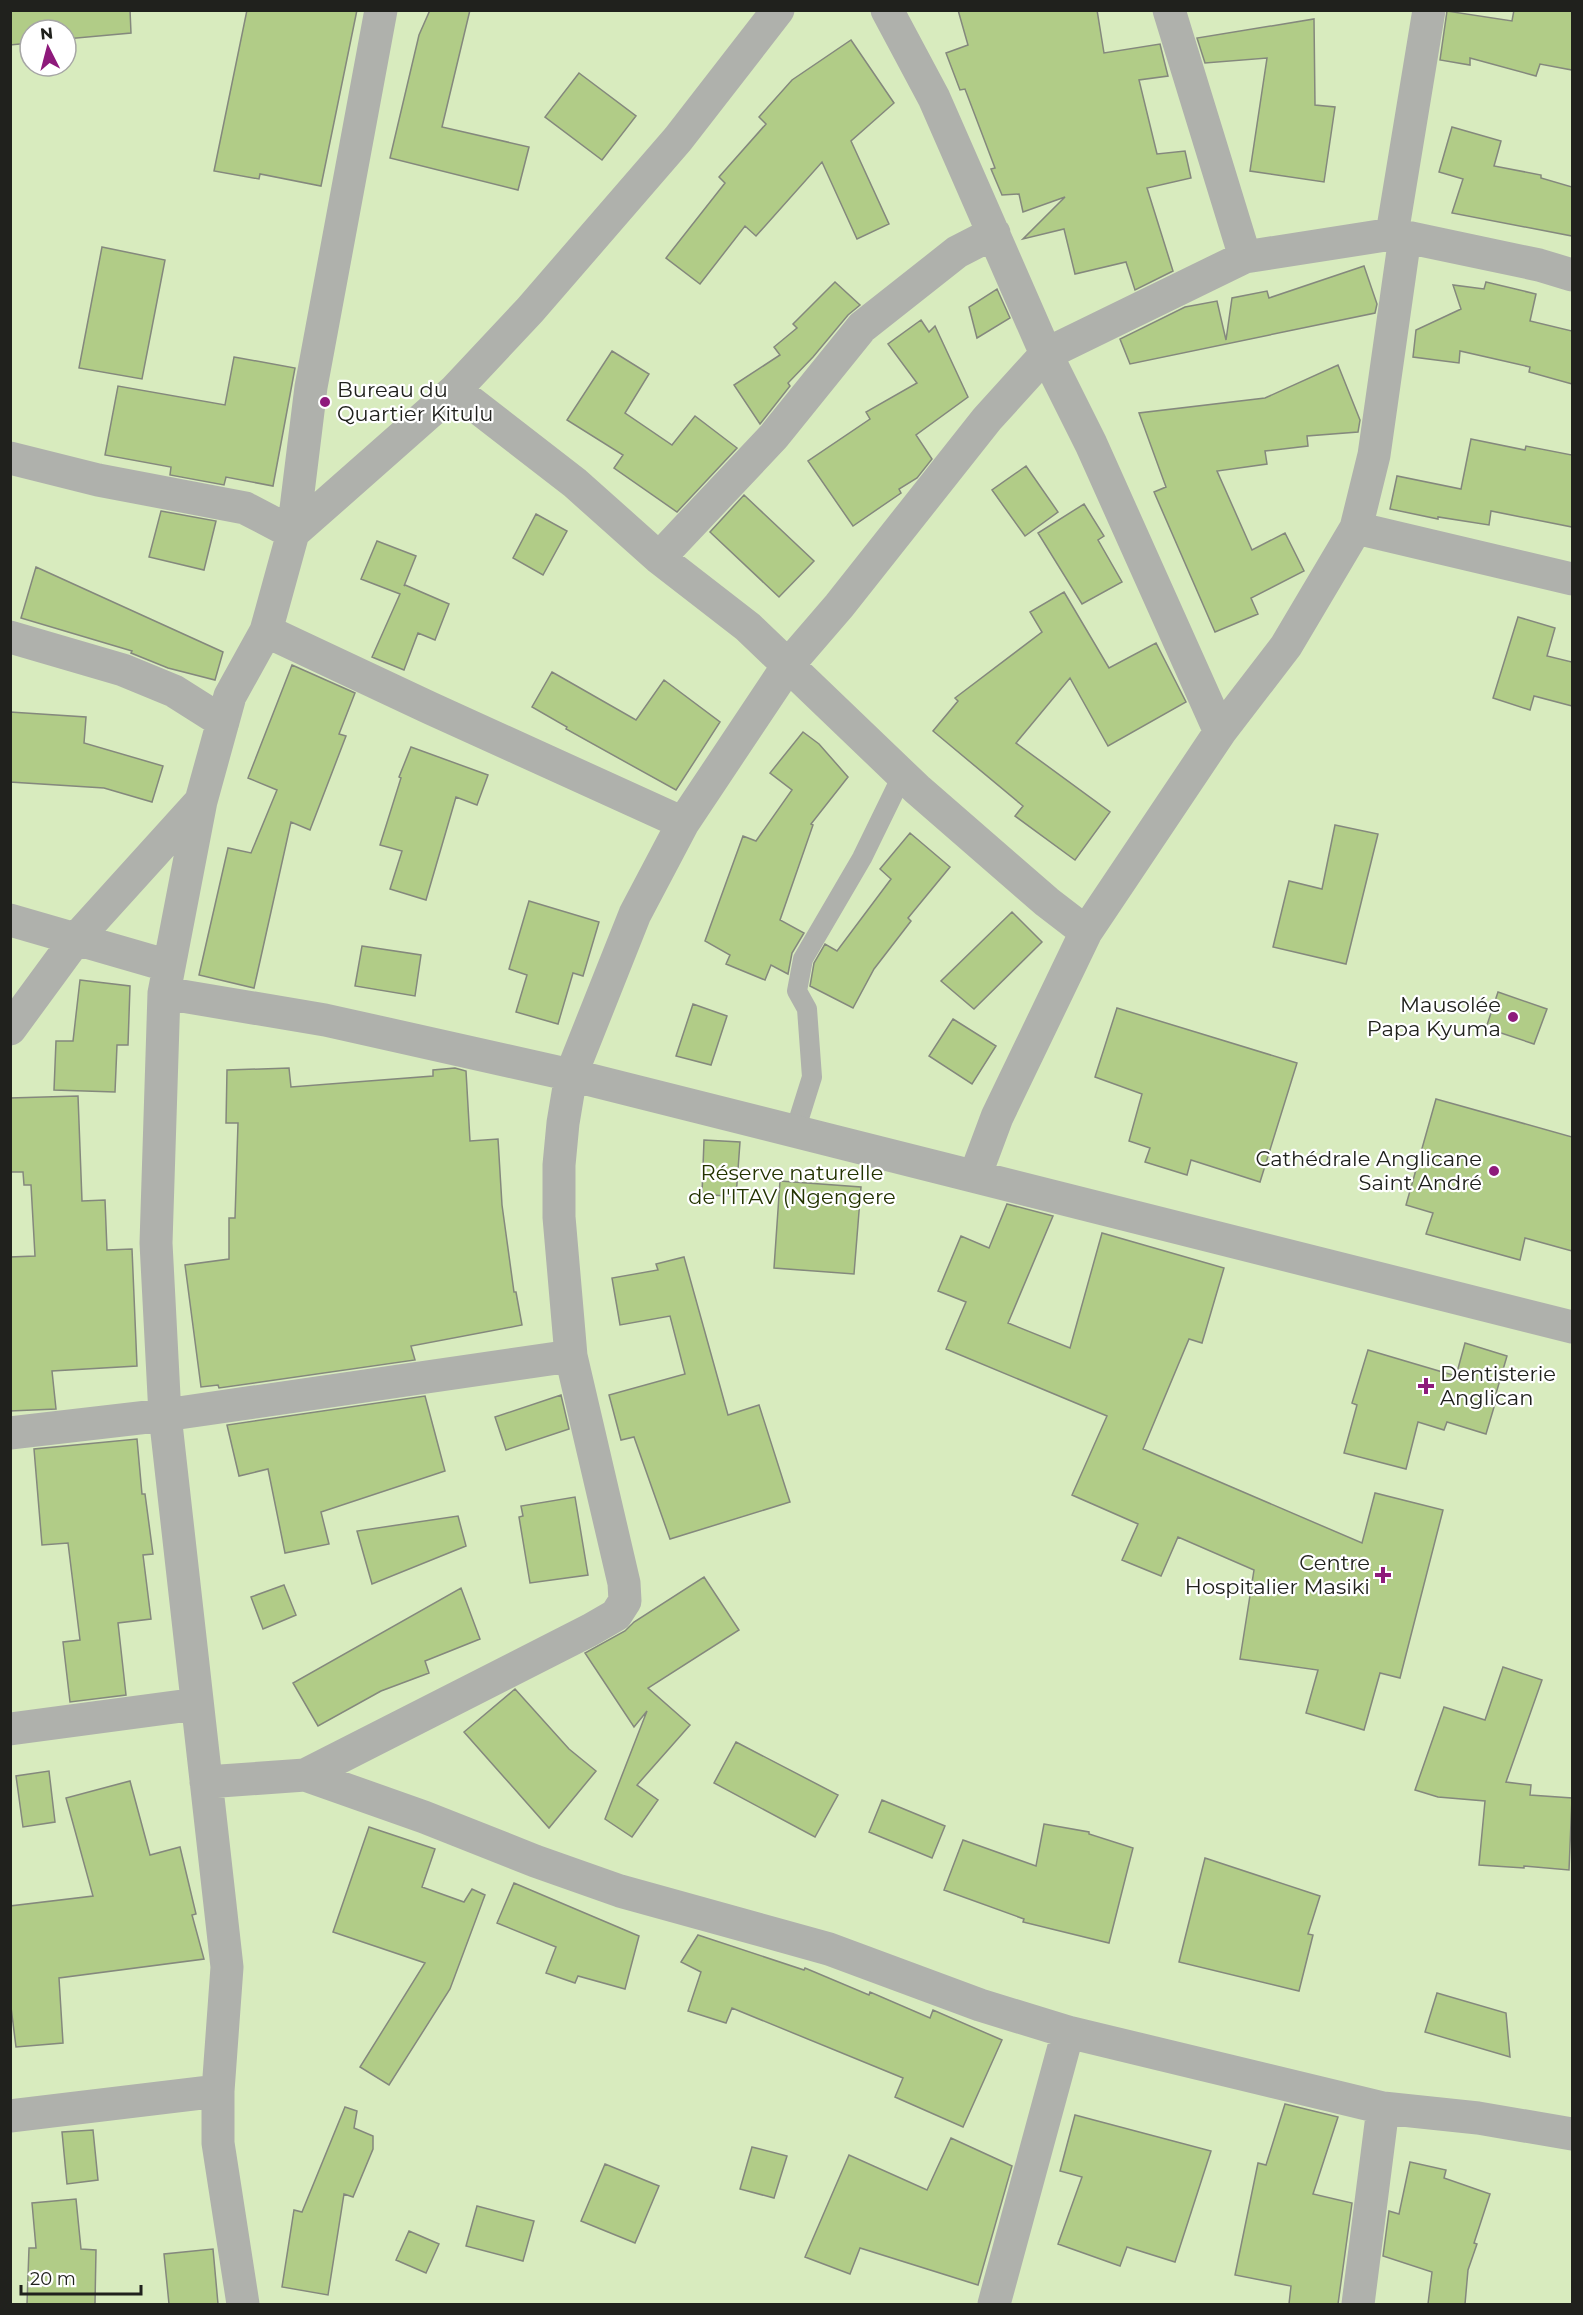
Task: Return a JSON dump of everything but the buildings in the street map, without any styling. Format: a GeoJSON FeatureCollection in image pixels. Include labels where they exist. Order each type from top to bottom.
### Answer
{"type":"FeatureCollection","features":[{"type":"Feature","properties":{"kind":"street"},"geometry":{"type":"LineString","coordinates":[[243,2304],[218,2143],[218,2091],[227,1967],[165,1415],[156,1243],[167,979],[201,801],[230,696],[266,631],[293,533],[311,387],[381,10]]}},
{"type":"Feature","properties":{"kind":"street"},"geometry":{"type":"LineString","coordinates":[[293,533],[455,390],[530,310],[678,139],[778,10]]}},
{"type":"Feature","properties":{"kind":"street"},"geometry":{"type":"LineString","coordinates":[[887,10],[934,98],[1046,354],[1091,444],[1220,732]]}},
{"type":"Feature","properties":{"kind":"street"},"geometry":{"type":"LineString","coordinates":[[1169,10],[1245,256]]}},
{"type":"Feature","properties":{"kind":"street"},"geometry":{"type":"LineString","coordinates":[[975,1176],[997,1117],[1086,932],[1220,732],[1286,646],[1356,528],[1374,455],[1399,235],[1429,10]]}},
{"type":"Feature","properties":{"kind":"street"},"geometry":{"type":"LineString","coordinates":[[659,558],[774,436],[862,327],[957,252],[994,233]]}},
{"type":"Feature","properties":{"kind":"street"},"geometry":{"type":"LineString","coordinates":[[206,1782],[305,1775],[616,1616],[625,1601],[624,1583],[571,1356],[559,1217],[559,1165],[571,1075],[635,914],[683,823],[789,664],[839,606],[987,419],[1046,354],[1245,256],[1399,235],[1572,275]]}},
{"type":"Feature","properties":{"kind":"street"},"geometry":{"type":"LineString","coordinates":[[455,390],[574,483],[659,558],[748,627],[903,776],[1047,902],[1086,932]]}},
{"type":"Feature","properties":{"kind":"street"},"geometry":{"type":"LineString","coordinates":[[10,458],[98,480],[245,508],[293,533]]}},
{"type":"Feature","properties":{"kind":"street"},"geometry":{"type":"LineString","coordinates":[[1356,528],[1572,579]]}},
{"type":"Feature","properties":{"kind":"street"},"geometry":{"type":"LineString","coordinates":[[266,631],[683,823]]}},
{"type":"Feature","properties":{"kind":"street"},"geometry":{"type":"LineString","coordinates":[[10,637],[123,670],[174,691],[223,722]]}},
{"type":"Feature","properties":{"kind":"street"},"geometry":{"type":"LineString","coordinates":[[10,1029],[76,939],[201,801]]}},
{"type":"Feature","properties":{"kind":"street"},"geometry":{"type":"LineString","coordinates":[[10,920],[76,939],[167,979],[325,1020],[571,1075],[1572,1327]]}},
{"type":"Feature","properties":{"kind":"street"},"geometry":{"type":"LineString","coordinates":[[10,1433],[165,1415],[571,1356]]}},
{"type":"Feature","properties":{"kind":"street"},"geometry":{"type":"LineString","coordinates":[[10,1729],[197,1704]]}},
{"type":"Feature","properties":{"kind":"street"},"geometry":{"type":"LineString","coordinates":[[305,1775],[620,1891],[829,1949],[980,2005],[1068,2032],[1383,2108],[1478,2118],[1572,2134]]}},
{"type":"Feature","properties":{"kind":"street"},"geometry":{"type":"LineString","coordinates":[[994,2304],[1068,2032]]}},
{"type":"Feature","properties":{"kind":"street"},"geometry":{"type":"LineString","coordinates":[[10,2116],[218,2091]]}},
{"type":"Feature","properties":{"kind":"street"},"geometry":{"type":"LineString","coordinates":[[1358,2304],[1383,2108]]}},
{"type":"Feature","properties":{"kind":"lane"},"geometry":{"type":"LineString","coordinates":[[795,1131],[812,1077],[807,1009],[797,991],[803,959],[862,858],[903,776]]}},
{"type":"Feature","properties":{"kind":"green space","name":"Réserve naturelle de l'ITAV (Ngengere"},"geometry":{"type":"Polygon","coordinates":[[[11,11],[1572,11],[1572,2304],[11,2304],[11,11]]]}},
{"type":"Feature","properties":{"kind":"place","name":"Bureau du Quartier Kitulu"},"geometry":{"type":"Point","coordinates":[325,402]}},
{"type":"Feature","properties":{"kind":"place","name":"Mausolée Papa Kyuma"},"geometry":{"type":"Point","coordinates":[1513,1017]}},
{"type":"Feature","properties":{"kind":"place","name":"Cathédrale Anglicane Saint André"},"geometry":{"type":"Point","coordinates":[1494,1171]}},
{"type":"Feature","properties":{"kind":"place","name":"Dentisterie Anglican"},"geometry":{"type":"Point","coordinates":[1426,1386]}},
{"type":"Feature","properties":{"kind":"place","name":"Centre Hospitalier Masiki"},"geometry":{"type":"Point","coordinates":[1383,1575]}}]}
